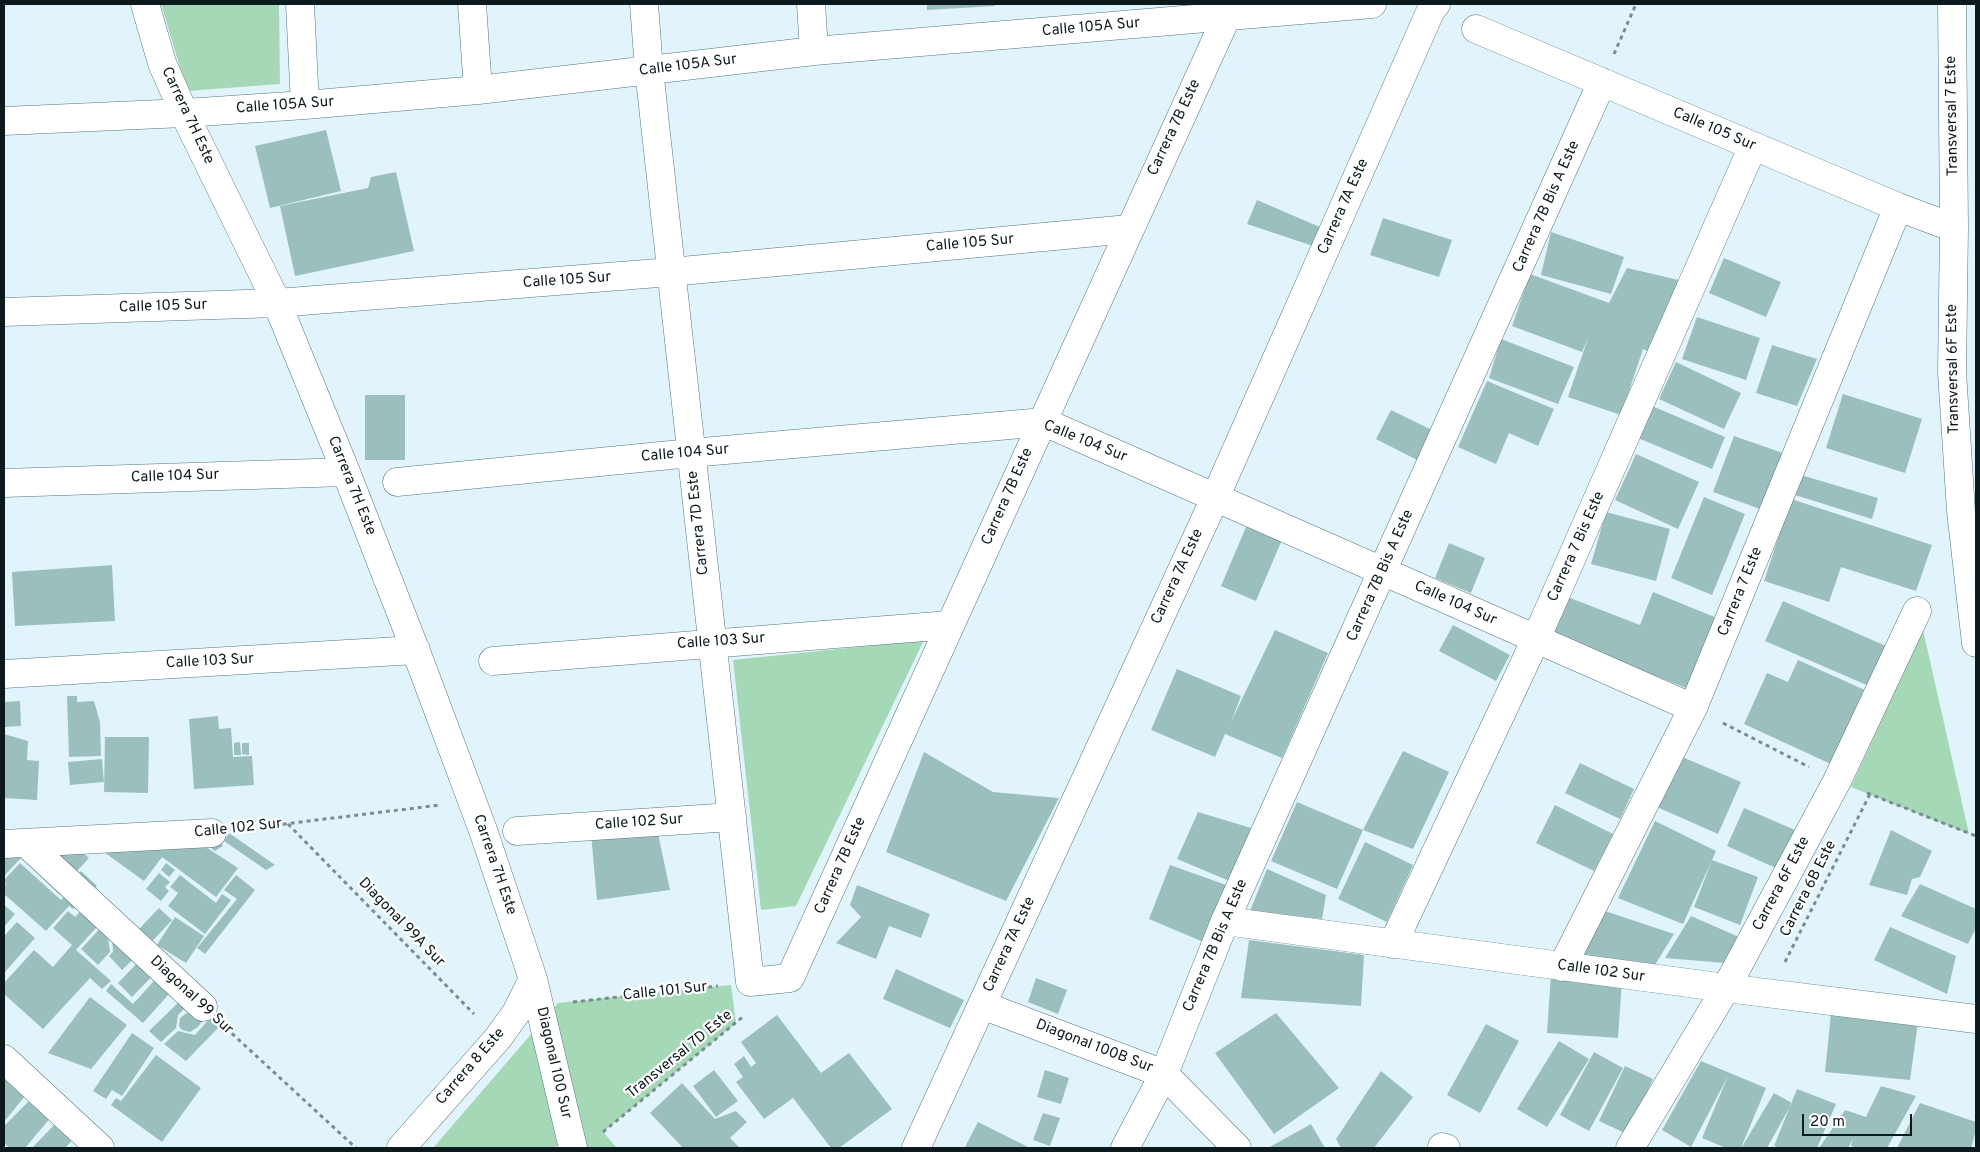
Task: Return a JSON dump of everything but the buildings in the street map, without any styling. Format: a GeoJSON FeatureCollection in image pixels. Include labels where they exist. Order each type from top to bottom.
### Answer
{"type":"FeatureCollection","features":[{"type":"Feature","properties":{"kind":"street","name":"Carrera 7H Este"},"geometry":{"type":"LineString","coordinates":[[145,4],[162,63],[184,113],[277,303],[346,472],[416,650],[484,833],[533,979]]}},
{"type":"Feature","properties":{"kind":"street"},"geometry":{"type":"LineString","coordinates":[[300,4],[305,105]]}},
{"type":"Feature","properties":{"kind":"street"},"geometry":{"type":"LineString","coordinates":[[472,4],[478,90]]}},
{"type":"Feature","properties":{"kind":"street","name":"Carrera 7D Este"},"geometry":{"type":"LineString","coordinates":[[644,4],[648,70],[750,982]]}},
{"type":"Feature","properties":{"kind":"street"},"geometry":{"type":"LineString","coordinates":[[811,4],[814,51]]}},
{"type":"Feature","properties":{"kind":"street","name":"Calle 105A Sur"},"geometry":{"type":"LineString","coordinates":[[4,121],[184,113],[305,105],[478,90],[814,51],[1372,4]]}},
{"type":"Feature","properties":{"kind":"street","name":"Carrera 7A Este"},"geometry":{"type":"LineString","coordinates":[[916,1148],[1215,498],[1431,10],[1436,4]]}},
{"type":"Feature","properties":{"kind":"street","name":"Transversal 7 Este"},"geometry":{"type":"LineString","coordinates":[[1952,4],[1954,228]]}},
{"type":"Feature","properties":{"kind":"street","name":"Carrera 7B Este"},"geometry":{"type":"LineString","coordinates":[[750,982],[790,978],[1035,437],[1044,422],[1129,228],[1227,16]]}},
{"type":"Feature","properties":{"kind":"street","name":"Calle 105 Sur"},"geometry":{"type":"LineString","coordinates":[[1476,28],[1898,207],[1954,228]]}},
{"type":"Feature","properties":{"kind":"street","name":"Carrera 7B Bis A Este"},"geometry":{"type":"LineString","coordinates":[[1125,1148],[1164,1074],[1225,921],[1602,82]]}},
{"type":"Feature","properties":{"kind":"street","name":"Carrera 7 Bis Este"},"geometry":{"type":"LineString","coordinates":[[1393,944],[1536,639],[1753,146]]}},
{"type":"Feature","properties":{"kind":"street","name":"Carrera 7 Este"},"geometry":{"type":"LineString","coordinates":[[1562,967],[1693,708],[1898,207]]}},
{"type":"Feature","properties":{"kind":"street","name":"Calle 105 Sur"},"geometry":{"type":"LineString","coordinates":[[4,312],[277,303],[671,272],[1129,228]]}},
{"type":"Feature","properties":{"kind":"street","name":"Transversal 6F Este"},"geometry":{"type":"LineString","coordinates":[[1954,228],[1952,372],[1961,511],[1976,643]]}},
{"type":"Feature","properties":{"kind":"street","name":"Calle 104 Sur"},"geometry":{"type":"LineString","coordinates":[[397,482],[691,453],[1044,422],[1693,708]]}},
{"type":"Feature","properties":{"kind":"street","name":"Calle 104 Sur"},"geometry":{"type":"LineString","coordinates":[[4,483],[346,472]]}},
{"type":"Feature","properties":{"kind":"street","name":"Carrera 6F Este"},"geometry":{"type":"LineString","coordinates":[[1630,1148],[1726,988],[1837,781],[1917,611]]}},
{"type":"Feature","properties":{"kind":"street","name":"Calle 103 Sur"},"geometry":{"type":"LineString","coordinates":[[493,661],[950,625]]}},
{"type":"Feature","properties":{"kind":"street","name":"Calle 103 Sur"},"geometry":{"type":"LineString","coordinates":[[4,674],[416,650]]}},
{"type":"Feature","properties":{"kind":"street","name":"Calle 102 Sur"},"geometry":{"type":"LineString","coordinates":[[517,831],[732,817]]}},
{"type":"Feature","properties":{"kind":"street","name":"Calle 102 Sur"},"geometry":{"type":"LineString","coordinates":[[15,844],[212,833]]}},
{"type":"Feature","properties":{"kind":"street","name":"Diagonal 99 Sur"},"geometry":{"type":"LineString","coordinates":[[15,844],[203,1007]]}},
{"type":"Feature","properties":{"kind":"street","name":"Calle 102 Sur"},"geometry":{"type":"LineString","coordinates":[[1225,921],[1562,967],[1976,1019]]}},
{"type":"Feature","properties":{"kind":"street","name":"Diagonal 100 Sur"},"geometry":{"type":"LineString","coordinates":[[533,979],[585,1143]]}},
{"type":"Feature","properties":{"kind":"street","name":"Carrera 8 Este"},"geometry":{"type":"LineString","coordinates":[[400,1148],[498,1038],[516,1013],[533,979]]}},
{"type":"Feature","properties":{"kind":"street","name":"Diagonal 100B Sur"},"geometry":{"type":"LineString","coordinates":[[982,1005],[1164,1074],[1237,1148]]}},
{"type":"Feature","properties":{"kind":"street"},"geometry":{"type":"LineString","coordinates":[[4,1059],[100,1148]]}},
{"type":"Feature","properties":{"kind":"path"},"geometry":{"type":"LineString","coordinates":[[1602,82],[1636,4]]}},
{"type":"Feature","properties":{"kind":"path","name":"Carrera 6B Este"},"geometry":{"type":"LineString","coordinates":[[1769,994],[1870,794]]}},
{"type":"Feature","properties":{"kind":"path","name":"Calle 102 Sur"},"geometry":{"type":"LineString","coordinates":[[212,833],[471,802]]}},
{"type":"Feature","properties":{"kind":"path","name":"Diagonal 99A Sur"},"geometry":{"type":"LineString","coordinates":[[288,824],[498,1038]]}},
{"type":"Feature","properties":{"kind":"path","name":"Calle 101 Sur"},"geometry":{"type":"LineString","coordinates":[[540,1005],[750,982]]}},
{"type":"Feature","properties":{"kind":"path","name":"Diagonal 99 Sur"},"geometry":{"type":"LineString","coordinates":[[203,1007],[356,1148]]}},
{"type":"Feature","properties":{"kind":"path","name":"Transversal 7D Este"},"geometry":{"type":"LineString","coordinates":[[585,1143],[752,1010]]}},
{"type":"Feature","properties":{"kind":"green space"},"geometry":{"type":"Polygon","coordinates":[[[161,4],[279,4],[280,84],[187,91],[161,4]]]}},
{"type":"Feature","properties":{"kind":"green space"},"geometry":{"type":"Polygon","coordinates":[[[1923,630],[1969,834],[1851,787],[1923,630]]]}},
{"type":"Feature","properties":{"kind":"green space"},"geometry":{"type":"Polygon","coordinates":[[[924,640],[796,906],[761,910],[733,660],[924,640]]]}},
{"type":"Feature","properties":{"kind":"green space"},"geometry":{"type":"Polygon","coordinates":[[[731,985],[736,1023],[603,1132],[617,1148],[560,1148],[559,1144],[554,1148],[433,1148],[558,1003],[731,985]]]}}]}
